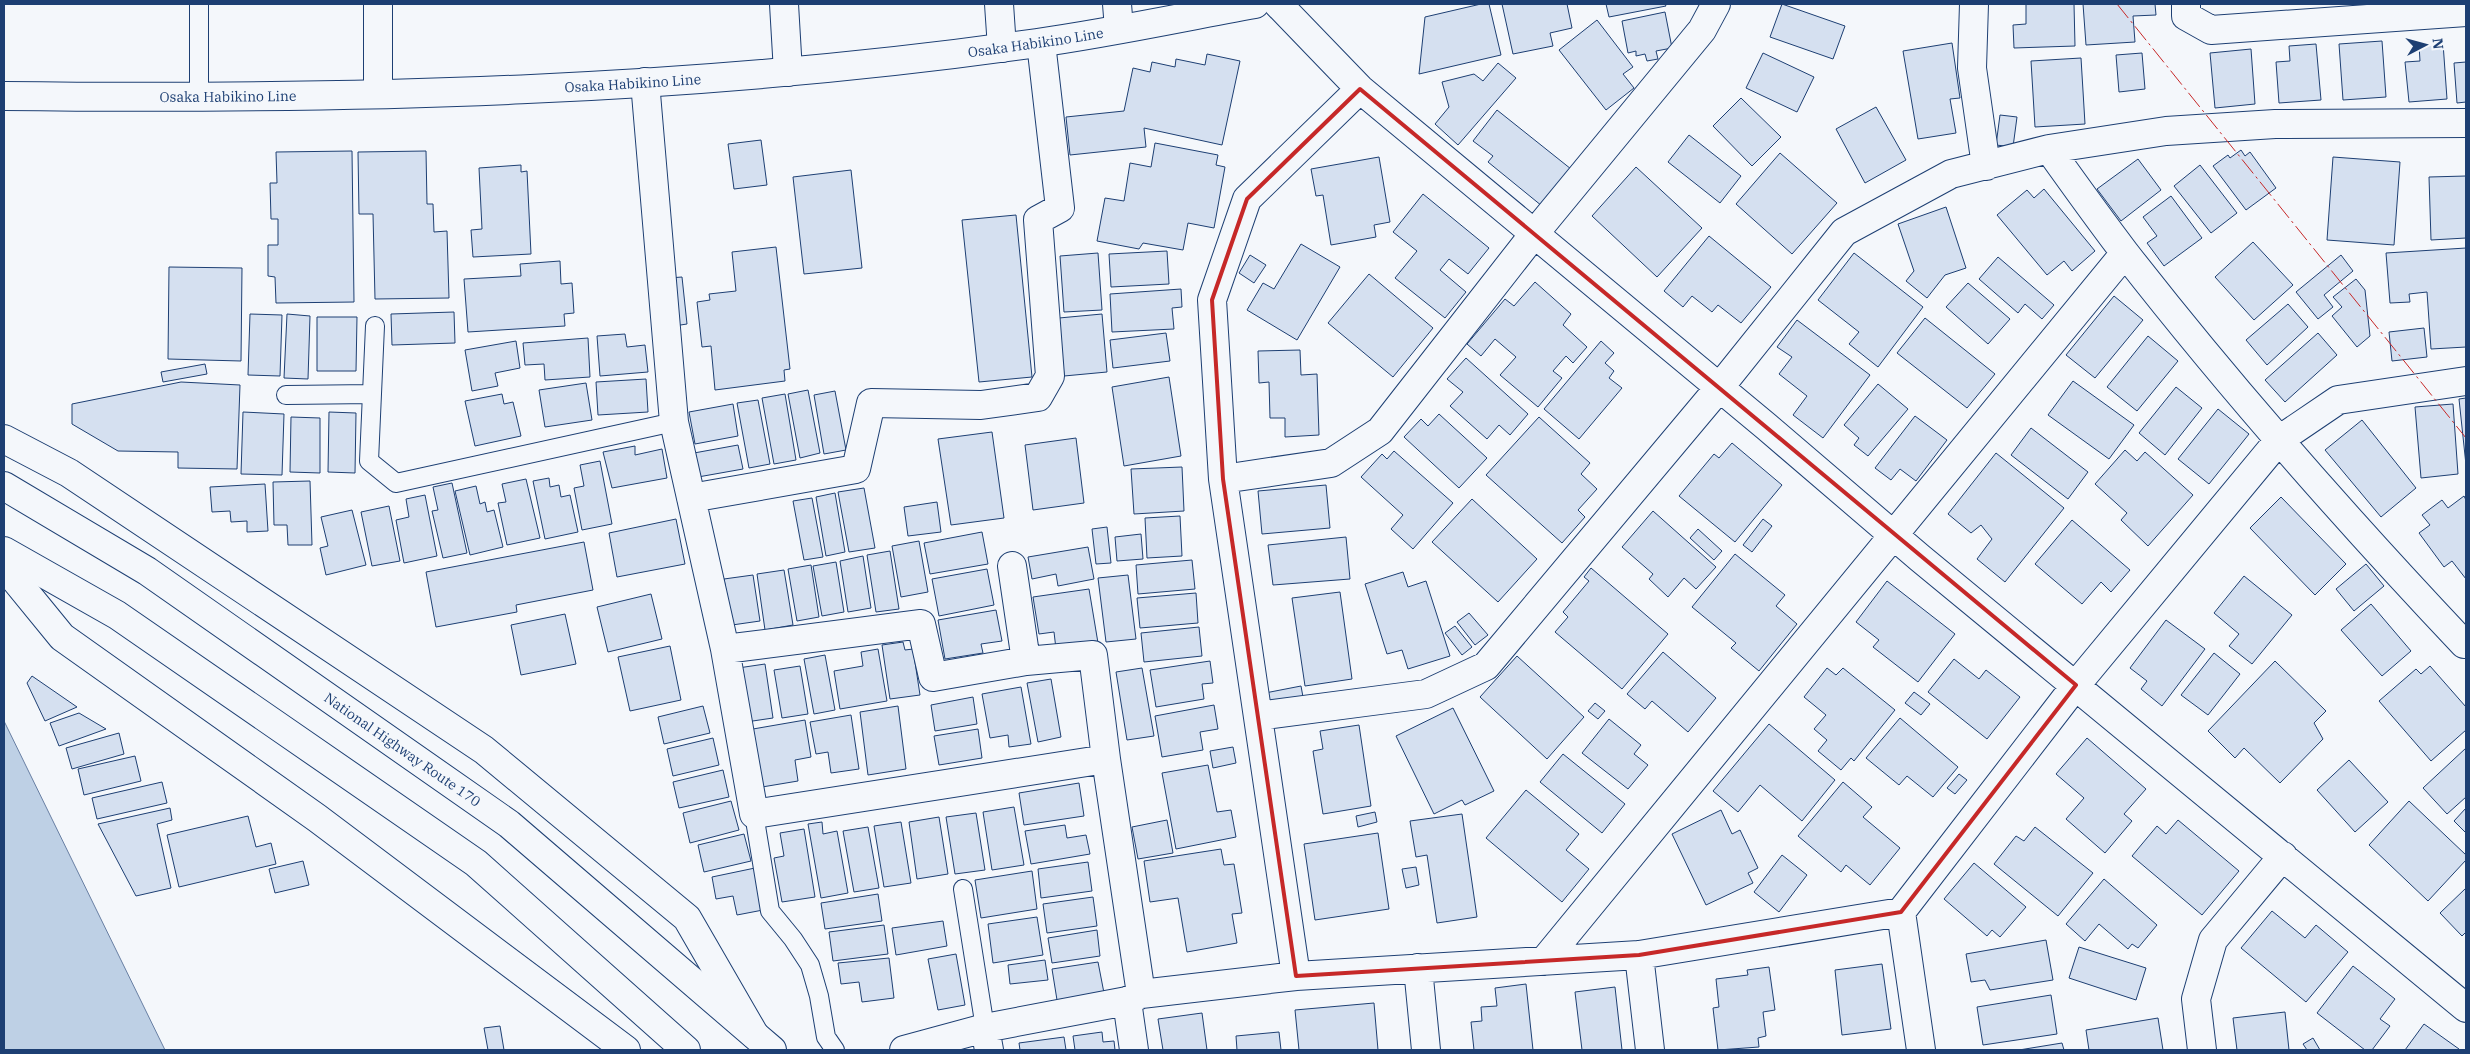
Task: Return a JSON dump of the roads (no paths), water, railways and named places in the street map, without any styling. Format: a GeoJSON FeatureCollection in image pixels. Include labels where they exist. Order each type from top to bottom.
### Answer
{"type":"FeatureCollection","features":[{"type":"Feature","properties":{"kind":"main road"},"geometry":{"type":"LineString","coordinates":[[378,4],[378,93]]}},
{"type":"Feature","properties":{"kind":"main road"},"geometry":{"type":"LineString","coordinates":[[784,4],[788,72]]}},
{"type":"Feature","properties":{"kind":"main road"},"geometry":{"type":"LineString","coordinates":[[999,4],[1002,48]]}},
{"type":"Feature","properties":{"kind":"main road","name":"Osaka Habikino Line"},"geometry":{"type":"LineString","coordinates":[[4,96],[199,98],[569,88],[788,72],[1041,43],[1118,16],[1255,4]]}},
{"type":"Feature","properties":{"kind":"main road"},"geometry":{"type":"LineString","coordinates":[[1278,4],[1360,89],[1894,535],[2466,1008]]}},
{"type":"Feature","properties":{"kind":"main road"},"geometry":{"type":"LineString","coordinates":[[1223,479],[1331,464],[1380,431],[1534,234],[1702,30],[1716,4]]}},
{"type":"Feature","properties":{"kind":"main road"},"geometry":{"type":"LineString","coordinates":[[1974,4],[1972,68],[1986,166]]}},
{"type":"Feature","properties":{"kind":"main road"},"geometry":{"type":"LineString","coordinates":[[2186,4],[2186,16],[2211,30],[2395,10],[2466,12]]}},
{"type":"Feature","properties":{"kind":"main road"},"geometry":{"type":"LineString","coordinates":[[691,498],[856,469],[871,403],[981,405],[1038,397],[1050,376],[1038,220],[1060,208],[1041,43]]}},
{"type":"Feature","properties":{"kind":"main road"},"geometry":{"type":"LineString","coordinates":[[645,82],[674,422],[725,649],[754,814],[1106,759]]}},
{"type":"Feature","properties":{"kind":"main road"},"geometry":{"type":"LineString","coordinates":[[1296,976],[1223,479],[1212,300],[1247,199],[1360,89]]}},
{"type":"Feature","properties":{"kind":"main road"},"geometry":{"type":"LineString","coordinates":[[1258,716],[1426,694],[1486,666],[1719,388],[1844,232],[1951,174],[2049,150],[2166,131],[2275,124],[2466,122]]}},
{"type":"Feature","properties":{"kind":"main road"},"geometry":{"type":"LineString","coordinates":[[2049,150],[2125,253],[2279,440],[2465,645]]}},
{"type":"Feature","properties":{"kind":"main road"},"geometry":{"type":"LineString","coordinates":[[1544,961],[2125,253]]}},
{"type":"Feature","properties":{"kind":"main road"},"geometry":{"type":"LineString","coordinates":[[904,1050],[987,1039],[1134,998],[1296,976],[1640,955],[1901,912],[2076,685],[2279,440],[2338,400],[2466,380]]}},
{"type":"Feature","properties":{"kind":"main road"},"geometry":{"type":"LineString","coordinates":[[4,439],[70,473],[484,750],[687,918],[763,1042]]}},
{"type":"Feature","properties":{"kind":"main road","name":"National Highway Route 170"},"geometry":{"type":"LineString","coordinates":[[4,486],[147,571],[509,824],[763,1042]]}},
{"type":"Feature","properties":{"kind":"main road"},"geometry":{"type":"LineString","coordinates":[[4,550],[117,616],[476,863],[686,1050]]}},
{"type":"Feature","properties":{"kind":"main road"},"geometry":{"type":"LineString","coordinates":[[4,566],[62,637],[317,818],[626,1050]]}},
{"type":"Feature","properties":{"kind":"main road"},"geometry":{"type":"LineString","coordinates":[[1012,566],[1026,661]]}},
{"type":"Feature","properties":{"kind":"main road"},"geometry":{"type":"LineString","coordinates":[[725,649],[921,624],[933,677],[1026,661],[1093,655],[1134,998],[1134,1050]]}},
{"type":"Feature","properties":{"kind":"main road"},"geometry":{"type":"LineString","coordinates":[[2202,1050],[2196,999],[2213,940],[2283,856]]}},
{"type":"Feature","properties":{"kind":"main road"},"geometry":{"type":"LineString","coordinates":[[1901,912],[1921,1050]]}},
{"type":"Feature","properties":{"kind":"main road"},"geometry":{"type":"LineString","coordinates":[[1640,955],[1650,1050]]}},
{"type":"Feature","properties":{"kind":"main road"},"geometry":{"type":"LineString","coordinates":[[1418,968],[1426,1050]]}},
{"type":"Feature","properties":{"kind":"lane"},"geometry":{"type":"LineString","coordinates":[[199,4],[199,98]]}},
{"type":"Feature","properties":{"kind":"lane"},"geometry":{"type":"LineString","coordinates":[[375,326],[369,461],[396,483],[674,422]]}},
{"type":"Feature","properties":{"kind":"lane"},"geometry":{"type":"LineString","coordinates":[[286,395],[372,394]]}},
{"type":"Feature","properties":{"kind":"lane"},"geometry":{"type":"LineString","coordinates":[[754,814],[770,911],[793,939],[810,965],[819,996],[826,1037],[835,1050]]}},
{"type":"Feature","properties":{"kind":"lane"},"geometry":{"type":"LineString","coordinates":[[963,889],[987,1039]]}},
{"type":"Feature","properties":{"kind":"water"},"geometry":{"type":"Polygon","coordinates":[[[4,721],[165,1050],[4,1050],[4,721]]]}}]}
